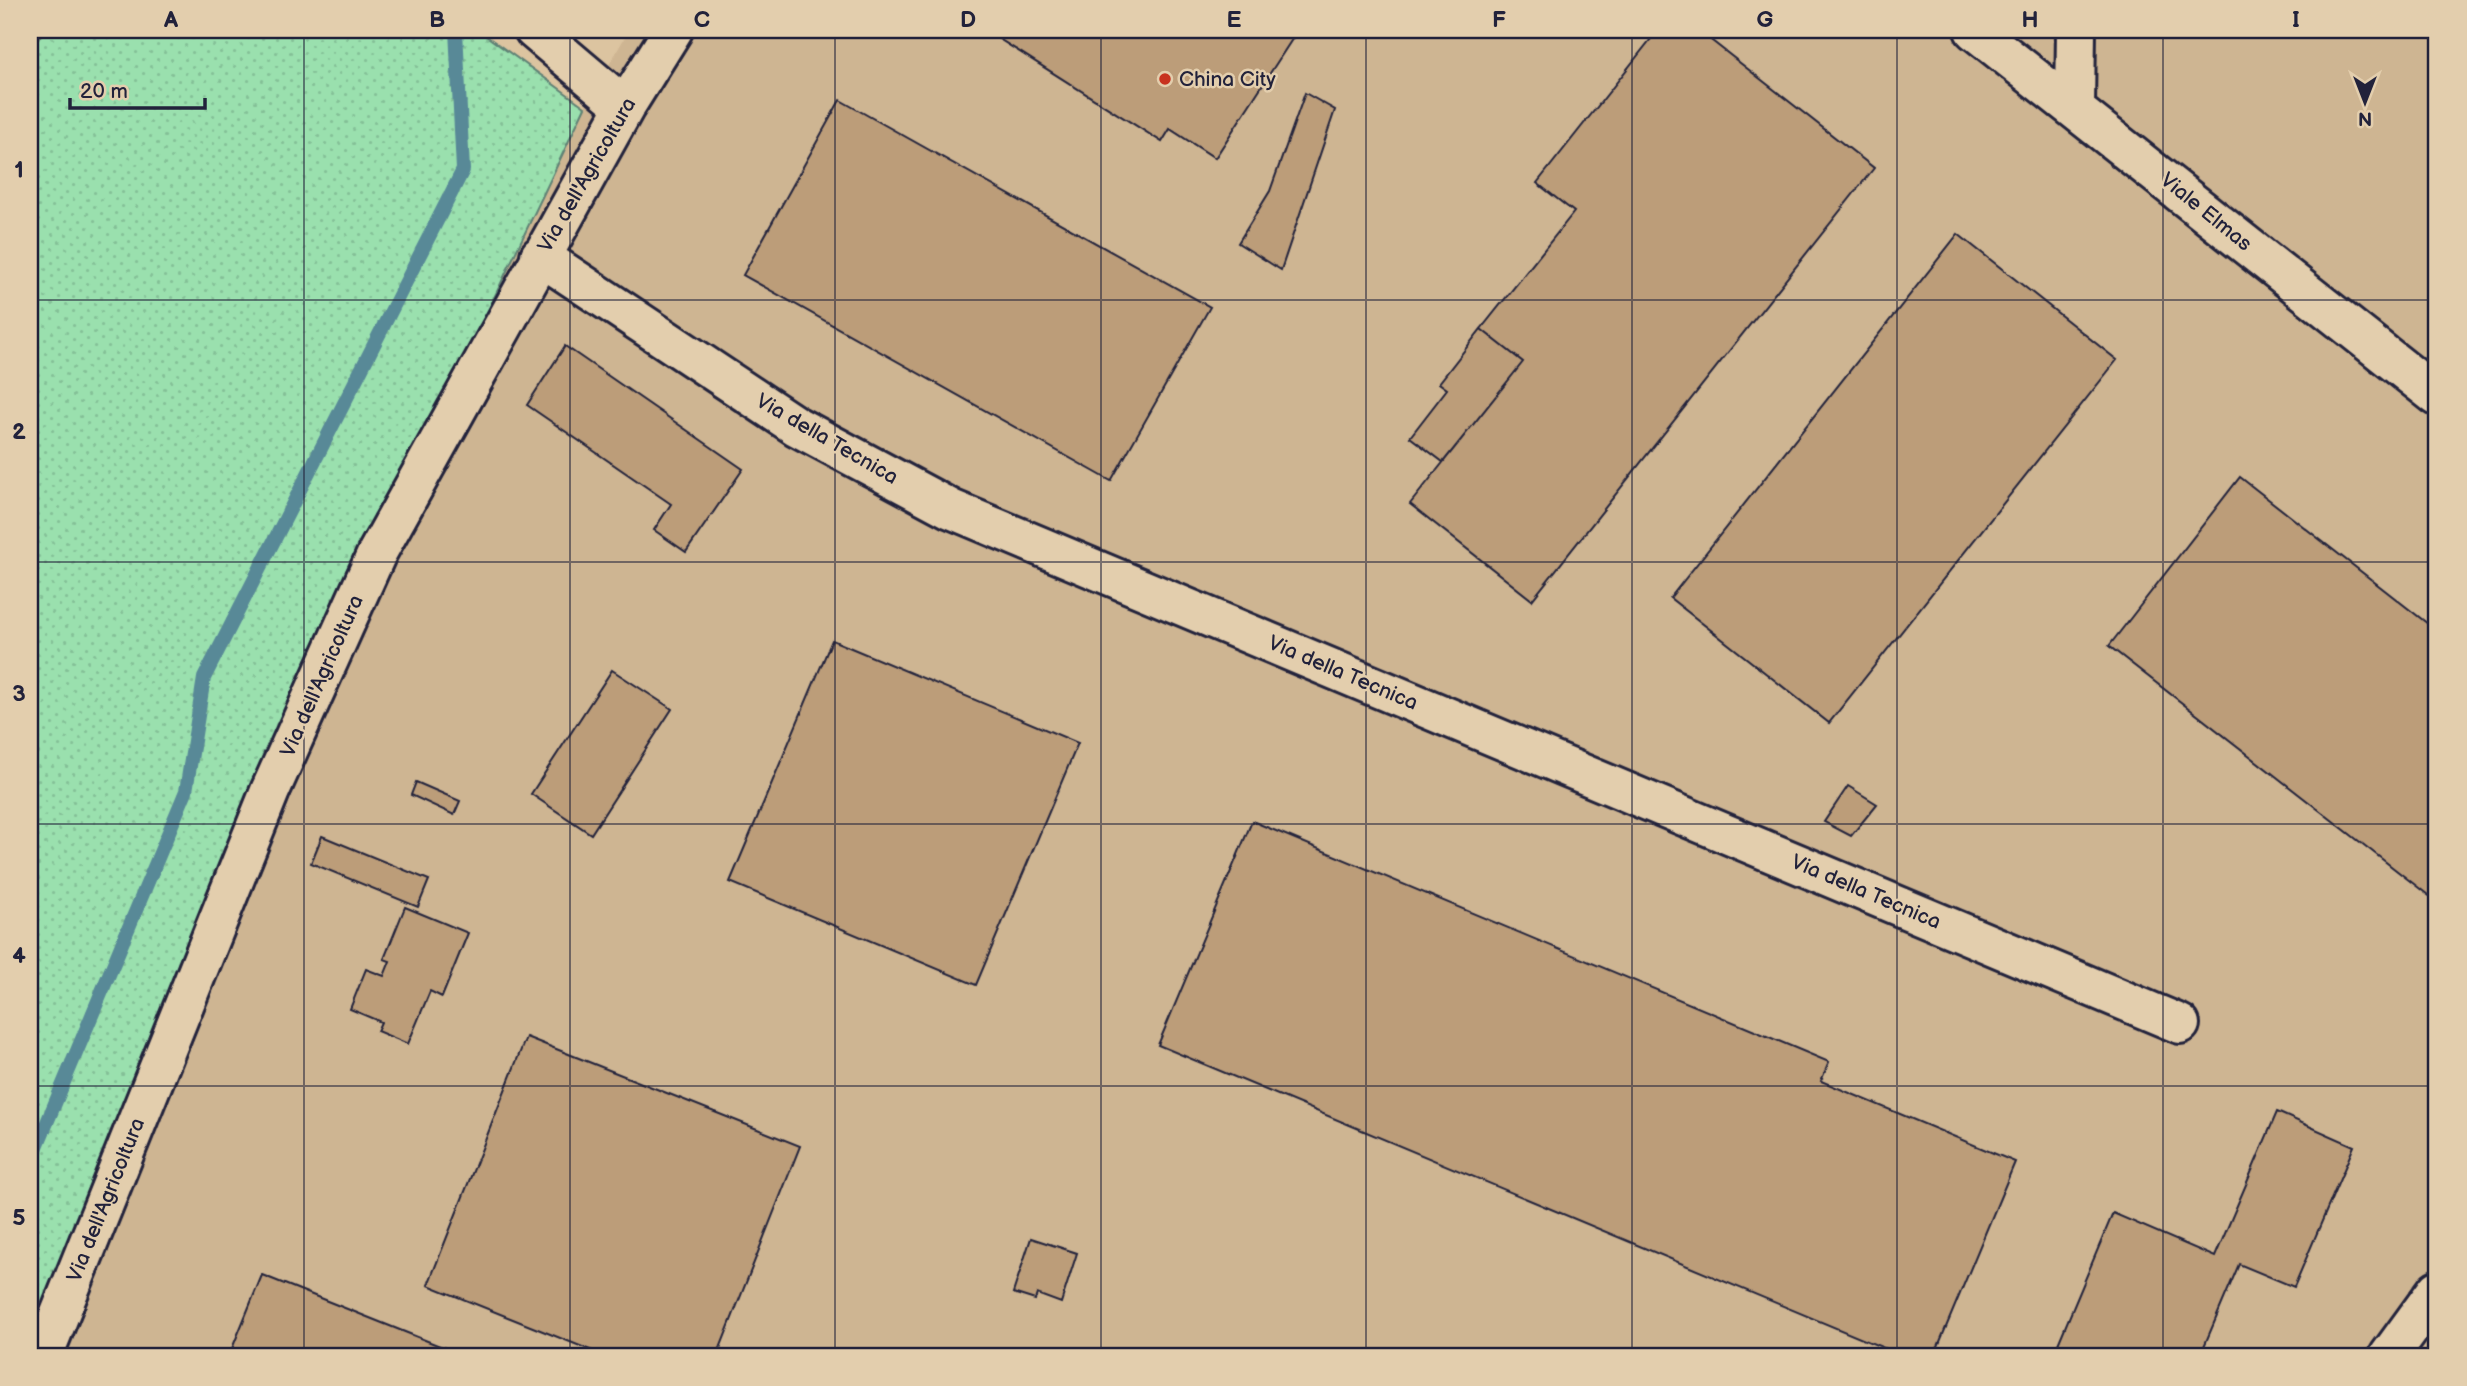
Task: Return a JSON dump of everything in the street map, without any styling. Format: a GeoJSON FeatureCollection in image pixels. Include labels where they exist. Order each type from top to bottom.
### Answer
{"type":"FeatureCollection","features":[{"type":"Feature","properties":{"kind":"street"},"geometry":{"type":"LineString","coordinates":[[534,30],[625,107]]}},
{"type":"Feature","properties":{"kind":"street","name":"Via dell'Agricoltura"},"geometry":{"type":"LineString","coordinates":[[43,1356],[270,792],[371,566],[540,256],[625,107],[673,30]]}},
{"type":"Feature","properties":{"kind":"street","name":"Viale Elmas"},"geometry":{"type":"LineString","coordinates":[[1974,30],[2437,396]]}},
{"type":"Feature","properties":{"kind":"street"},"geometry":{"type":"LineString","coordinates":[[2074,107],[2076,30]]}},
{"type":"Feature","properties":{"kind":"street","name":"Via della Tecnica"},"geometry":{"type":"LineString","coordinates":[[540,256],[796,426],[951,509],[2180,1024]]}},
{"type":"Feature","properties":{"kind":"street"},"geometry":{"type":"LineString","coordinates":[[2389,1356],[2437,1290]]}},
{"type":"Feature","properties":{"kind":"shaded area"},"geometry":{"type":"Polygon","coordinates":[[[629,30],[2437,30],[2437,1356],[30,1356],[30,1332],[38,1333],[234,843],[585,107],[629,30]]]}},
{"type":"Feature","properties":{"kind":"green space"},"geometry":{"type":"Polygon","coordinates":[[[45,30],[478,30],[585,107],[234,843],[38,1333],[30,1332],[30,48],[45,30]]]}},
{"type":"Feature","properties":{"kind":"building","name":"China City"},"geometry":{"type":"Polygon","coordinates":[[[985,30],[1298,30],[1215,158],[1170,129],[1162,142],[985,30]]]}},
{"type":"Feature","properties":{"kind":"building"},"geometry":{"type":"Polygon","coordinates":[[[1658,30],[1698,30],[1874,168],[1532,600],[1410,504],[1523,362],[1481,329],[1574,212],[1537,183],[1658,30]]]}},
{"type":"Feature","properties":{"kind":"building"},"geometry":{"type":"Polygon","coordinates":[[[1305,93],[1335,110],[1281,270],[1238,243],[1270,191],[1305,93]]]}},
{"type":"Feature","properties":{"kind":"building"},"geometry":{"type":"Polygon","coordinates":[[[840,100],[1210,307],[1111,481],[743,275],[840,100]]]}},
{"type":"Feature","properties":{"kind":"building"},"geometry":{"type":"Polygon","coordinates":[[[1958,234],[2117,360],[1829,723],[1670,598],[1958,234]]]}},
{"type":"Feature","properties":{"kind":"building"},"geometry":{"type":"Polygon","coordinates":[[[1481,329],[1523,362],[1443,462],[1410,437],[1447,389],[1439,383],[1481,329]]]}},
{"type":"Feature","properties":{"kind":"building"},"geometry":{"type":"Polygon","coordinates":[[[565,346],[743,469],[686,552],[654,530],[671,504],[527,405],[565,346]]]}},
{"type":"Feature","properties":{"kind":"building"},"geometry":{"type":"Polygon","coordinates":[[[2240,477],[2437,631],[2437,902],[2109,646],[2240,477]]]}},
{"type":"Feature","properties":{"kind":"building"},"geometry":{"type":"Polygon","coordinates":[[[832,640],[1078,743],[976,985],[730,882],[832,640]]]}},
{"type":"Feature","properties":{"kind":"building"},"geometry":{"type":"Polygon","coordinates":[[[612,670],[672,709],[591,834],[531,794],[612,670]]]}},
{"type":"Feature","properties":{"kind":"building"},"geometry":{"type":"Polygon","coordinates":[[[416,782],[460,801],[454,815],[411,795],[416,782]]]}},
{"type":"Feature","properties":{"kind":"building"},"geometry":{"type":"Polygon","coordinates":[[[1848,786],[1877,804],[1851,836],[1824,822],[1848,786]]]}},
{"type":"Feature","properties":{"kind":"building"},"geometry":{"type":"Polygon","coordinates":[[[1252,821],[1829,1062],[1821,1081],[2015,1162],[1934,1356],[1903,1356],[1158,1045],[1252,821]]]}},
{"type":"Feature","properties":{"kind":"building"},"geometry":{"type":"Polygon","coordinates":[[[322,836],[429,880],[418,907],[311,863],[322,836]]]}},
{"type":"Feature","properties":{"kind":"building"},"geometry":{"type":"Polygon","coordinates":[[[405,907],[468,933],[442,997],[430,991],[408,1044],[377,1031],[381,1022],[350,1009],[366,969],[384,976],[390,961],[384,959],[405,907]]]}},
{"type":"Feature","properties":{"kind":"building"},"geometry":{"type":"Polygon","coordinates":[[[526,1037],[800,1146],[717,1356],[605,1356],[428,1285],[526,1037]]]}},
{"type":"Feature","properties":{"kind":"building"},"geometry":{"type":"Polygon","coordinates":[[[2277,1112],[2354,1146],[2294,1287],[2239,1264],[2200,1356],[2053,1356],[2113,1213],[2215,1257],[2277,1112]]]}},
{"type":"Feature","properties":{"kind":"building"},"geometry":{"type":"Polygon","coordinates":[[[1031,1238],[1077,1253],[1061,1303],[1037,1294],[1035,1300],[1013,1293],[1031,1238]]]}},
{"type":"Feature","properties":{"kind":"building"},"geometry":{"type":"Polygon","coordinates":[[[262,1275],[465,1356],[229,1356],[262,1275]]]}},
{"type":"Feature","properties":{"kind":"waterway"},"geometry":{"type":"LineString","coordinates":[[30,1163],[186,791],[204,678],[463,170],[456,30]]}},
{"type":"Feature","properties":{"kind":"place","name":"China City"},"geometry":{"type":"Point","coordinates":[1165,79]}}]}
